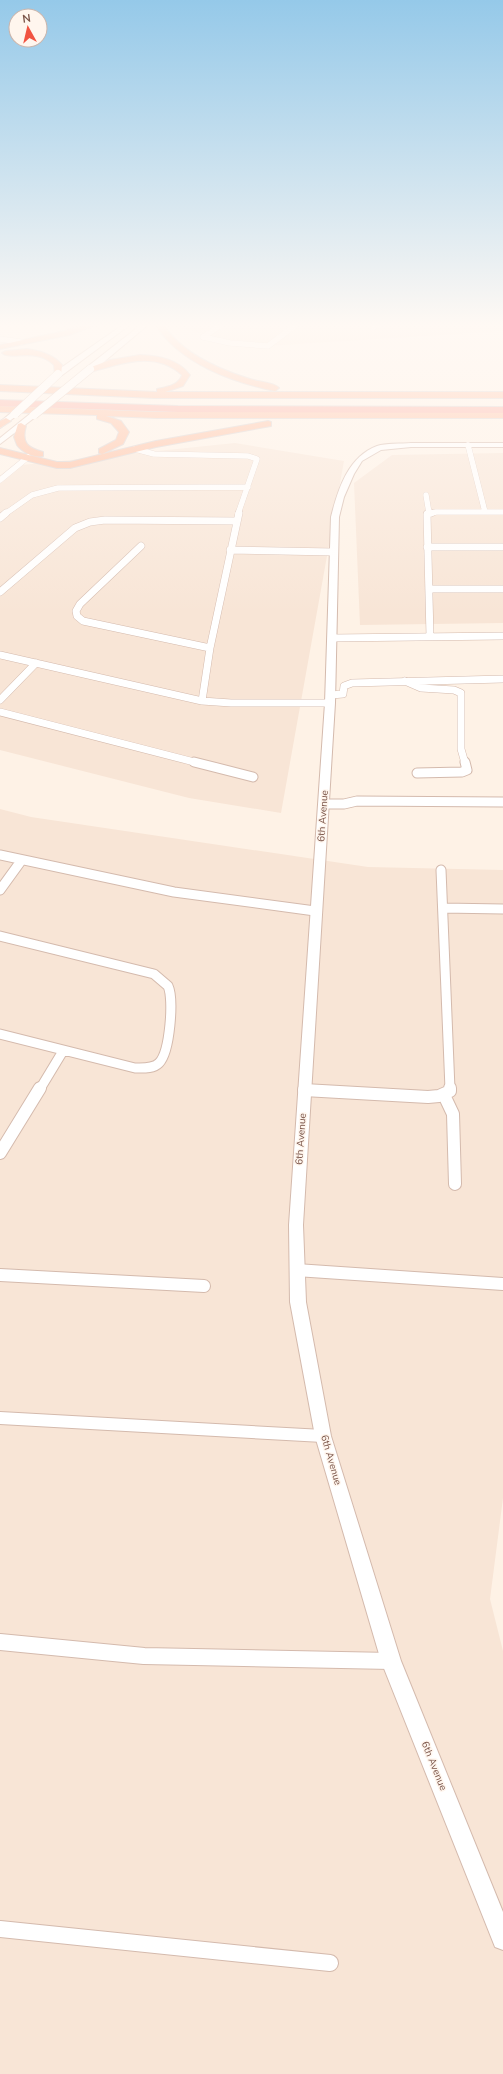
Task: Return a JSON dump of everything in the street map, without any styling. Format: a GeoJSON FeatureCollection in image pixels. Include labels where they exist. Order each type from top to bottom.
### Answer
{"type":"FeatureCollection","features":[{"type":"Feature","properties":{"kind":"highway"},"geometry":{"type":"LineString","coordinates":[[21,426],[17,436],[21,445],[35,452],[58,457],[78,456],[101,452],[120,442],[124,432],[122,426],[109,421]]}},
{"type":"Feature","properties":{"kind":"highway"},"geometry":{"type":"LineString","coordinates":[[0,451],[56,465],[70,465],[136,449],[239,428],[309,421]]}},
{"type":"Feature","properties":{"kind":"main road"},"geometry":{"type":"LineString","coordinates":[[0,442],[27,421]]}},
{"type":"Feature","properties":{"kind":"street","name":"6th Avenue"},"geometry":{"type":"LineString","coordinates":[[503,445],[394,445],[379,448],[365,455],[350,474],[340,497],[335,517],[333,552],[331,699],[315,911],[296,1225],[296,1270],[303,1334],[323,1436],[391,1661],[503,1939]]}},
{"type":"Feature","properties":{"kind":"street"},"geometry":{"type":"LineString","coordinates":[[468,445],[485,512]]}},
{"type":"Feature","properties":{"kind":"street"},"geometry":{"type":"LineString","coordinates":[[136,449],[154,454],[253,457],[258,461],[236,521],[210,648],[202,701]]}},
{"type":"Feature","properties":{"kind":"street"},"geometry":{"type":"LineString","coordinates":[[0,480],[28,458]]}},
{"type":"Feature","properties":{"kind":"street"},"geometry":{"type":"LineString","coordinates":[[0,518],[31,494],[50,488],[71,486],[248,487]]}},
{"type":"Feature","properties":{"kind":"street"},"geometry":{"type":"LineString","coordinates":[[426,495],[429,513],[426,516],[430,637]]}},
{"type":"Feature","properties":{"kind":"street"},"geometry":{"type":"LineString","coordinates":[[429,513],[503,512]]}},
{"type":"Feature","properties":{"kind":"street"},"geometry":{"type":"LineString","coordinates":[[0,592],[82,524],[105,520],[236,521]]}},
{"type":"Feature","properties":{"kind":"street"},"geometry":{"type":"LineString","coordinates":[[141,546],[80,604],[76,610],[77,616],[83,621],[210,648]]}},
{"type":"Feature","properties":{"kind":"street"},"geometry":{"type":"LineString","coordinates":[[427,547],[503,547]]}},
{"type":"Feature","properties":{"kind":"street"},"geometry":{"type":"LineString","coordinates":[[230,550],[333,552]]}},
{"type":"Feature","properties":{"kind":"street"},"geometry":{"type":"LineString","coordinates":[[429,589],[503,589]]}},
{"type":"Feature","properties":{"kind":"street"},"geometry":{"type":"LineString","coordinates":[[332,638],[503,636]]}},
{"type":"Feature","properties":{"kind":"street"},"geometry":{"type":"LineString","coordinates":[[0,655],[202,701],[232,703],[331,699],[343,694],[344,686],[352,683],[503,679]]}},
{"type":"Feature","properties":{"kind":"street"},"geometry":{"type":"LineString","coordinates":[[0,700],[36,663]]}},
{"type":"Feature","properties":{"kind":"street"},"geometry":{"type":"LineString","coordinates":[[405,681],[421,688],[454,690],[461,693],[461,749],[467,770],[462,772],[417,773]]}},
{"type":"Feature","properties":{"kind":"street"},"geometry":{"type":"LineString","coordinates":[[0,712],[253,777]]}},
{"type":"Feature","properties":{"kind":"street"},"geometry":{"type":"LineString","coordinates":[[324,804],[344,804],[357,801],[503,802]]}},
{"type":"Feature","properties":{"kind":"street"},"geometry":{"type":"LineString","coordinates":[[0,855],[21,861],[174,892],[315,911]]}},
{"type":"Feature","properties":{"kind":"street"},"geometry":{"type":"LineString","coordinates":[[0,890],[21,861]]}},
{"type":"Feature","properties":{"kind":"street"},"geometry":{"type":"LineString","coordinates":[[304,1090],[419,1098],[444,1095],[450,1091],[451,1086],[441,870]]}},
{"type":"Feature","properties":{"kind":"street"},"geometry":{"type":"LineString","coordinates":[[443,908],[503,909]]}},
{"type":"Feature","properties":{"kind":"street"},"geometry":{"type":"LineString","coordinates":[[0,936],[154,974],[162,979],[169,989],[169,1022],[164,1056],[160,1063],[152,1067],[135,1068],[0,1034]]}},
{"type":"Feature","properties":{"kind":"street"},"geometry":{"type":"LineString","coordinates":[[0,1153],[63,1051]]}},
{"type":"Feature","properties":{"kind":"street"},"geometry":{"type":"LineString","coordinates":[[444,1095],[453,1114],[455,1184]]}},
{"type":"Feature","properties":{"kind":"street"},"geometry":{"type":"LineString","coordinates":[[296,1270],[503,1284]]}},
{"type":"Feature","properties":{"kind":"street"},"geometry":{"type":"LineString","coordinates":[[0,1275],[204,1286]]}},
{"type":"Feature","properties":{"kind":"street"},"geometry":{"type":"LineString","coordinates":[[0,1418],[323,1436]]}},
{"type":"Feature","properties":{"kind":"street"},"geometry":{"type":"LineString","coordinates":[[0,1642],[144,1656],[391,1661]]}},
{"type":"Feature","properties":{"kind":"street"},"geometry":{"type":"LineString","coordinates":[[0,1929],[330,1963]]}},
{"type":"Feature","properties":{"kind":"shaded area"},"geometry":{"type":"Polygon","coordinates":[[[235,443],[344,461],[281,813],[189,798],[0,750],[0,481],[22,465],[235,443]]]}},
{"type":"Feature","properties":{"kind":"shaded area"},"geometry":{"type":"Polygon","coordinates":[[[503,453],[503,623],[360,625],[354,483],[392,455],[503,453]]]}},
{"type":"Feature","properties":{"kind":"shaded area"},"geometry":{"type":"Polygon","coordinates":[[[0,809],[31,817],[368,867],[503,870],[503,1498],[490,1599],[503,1651],[503,2074],[0,2074],[0,809]]]}}]}
